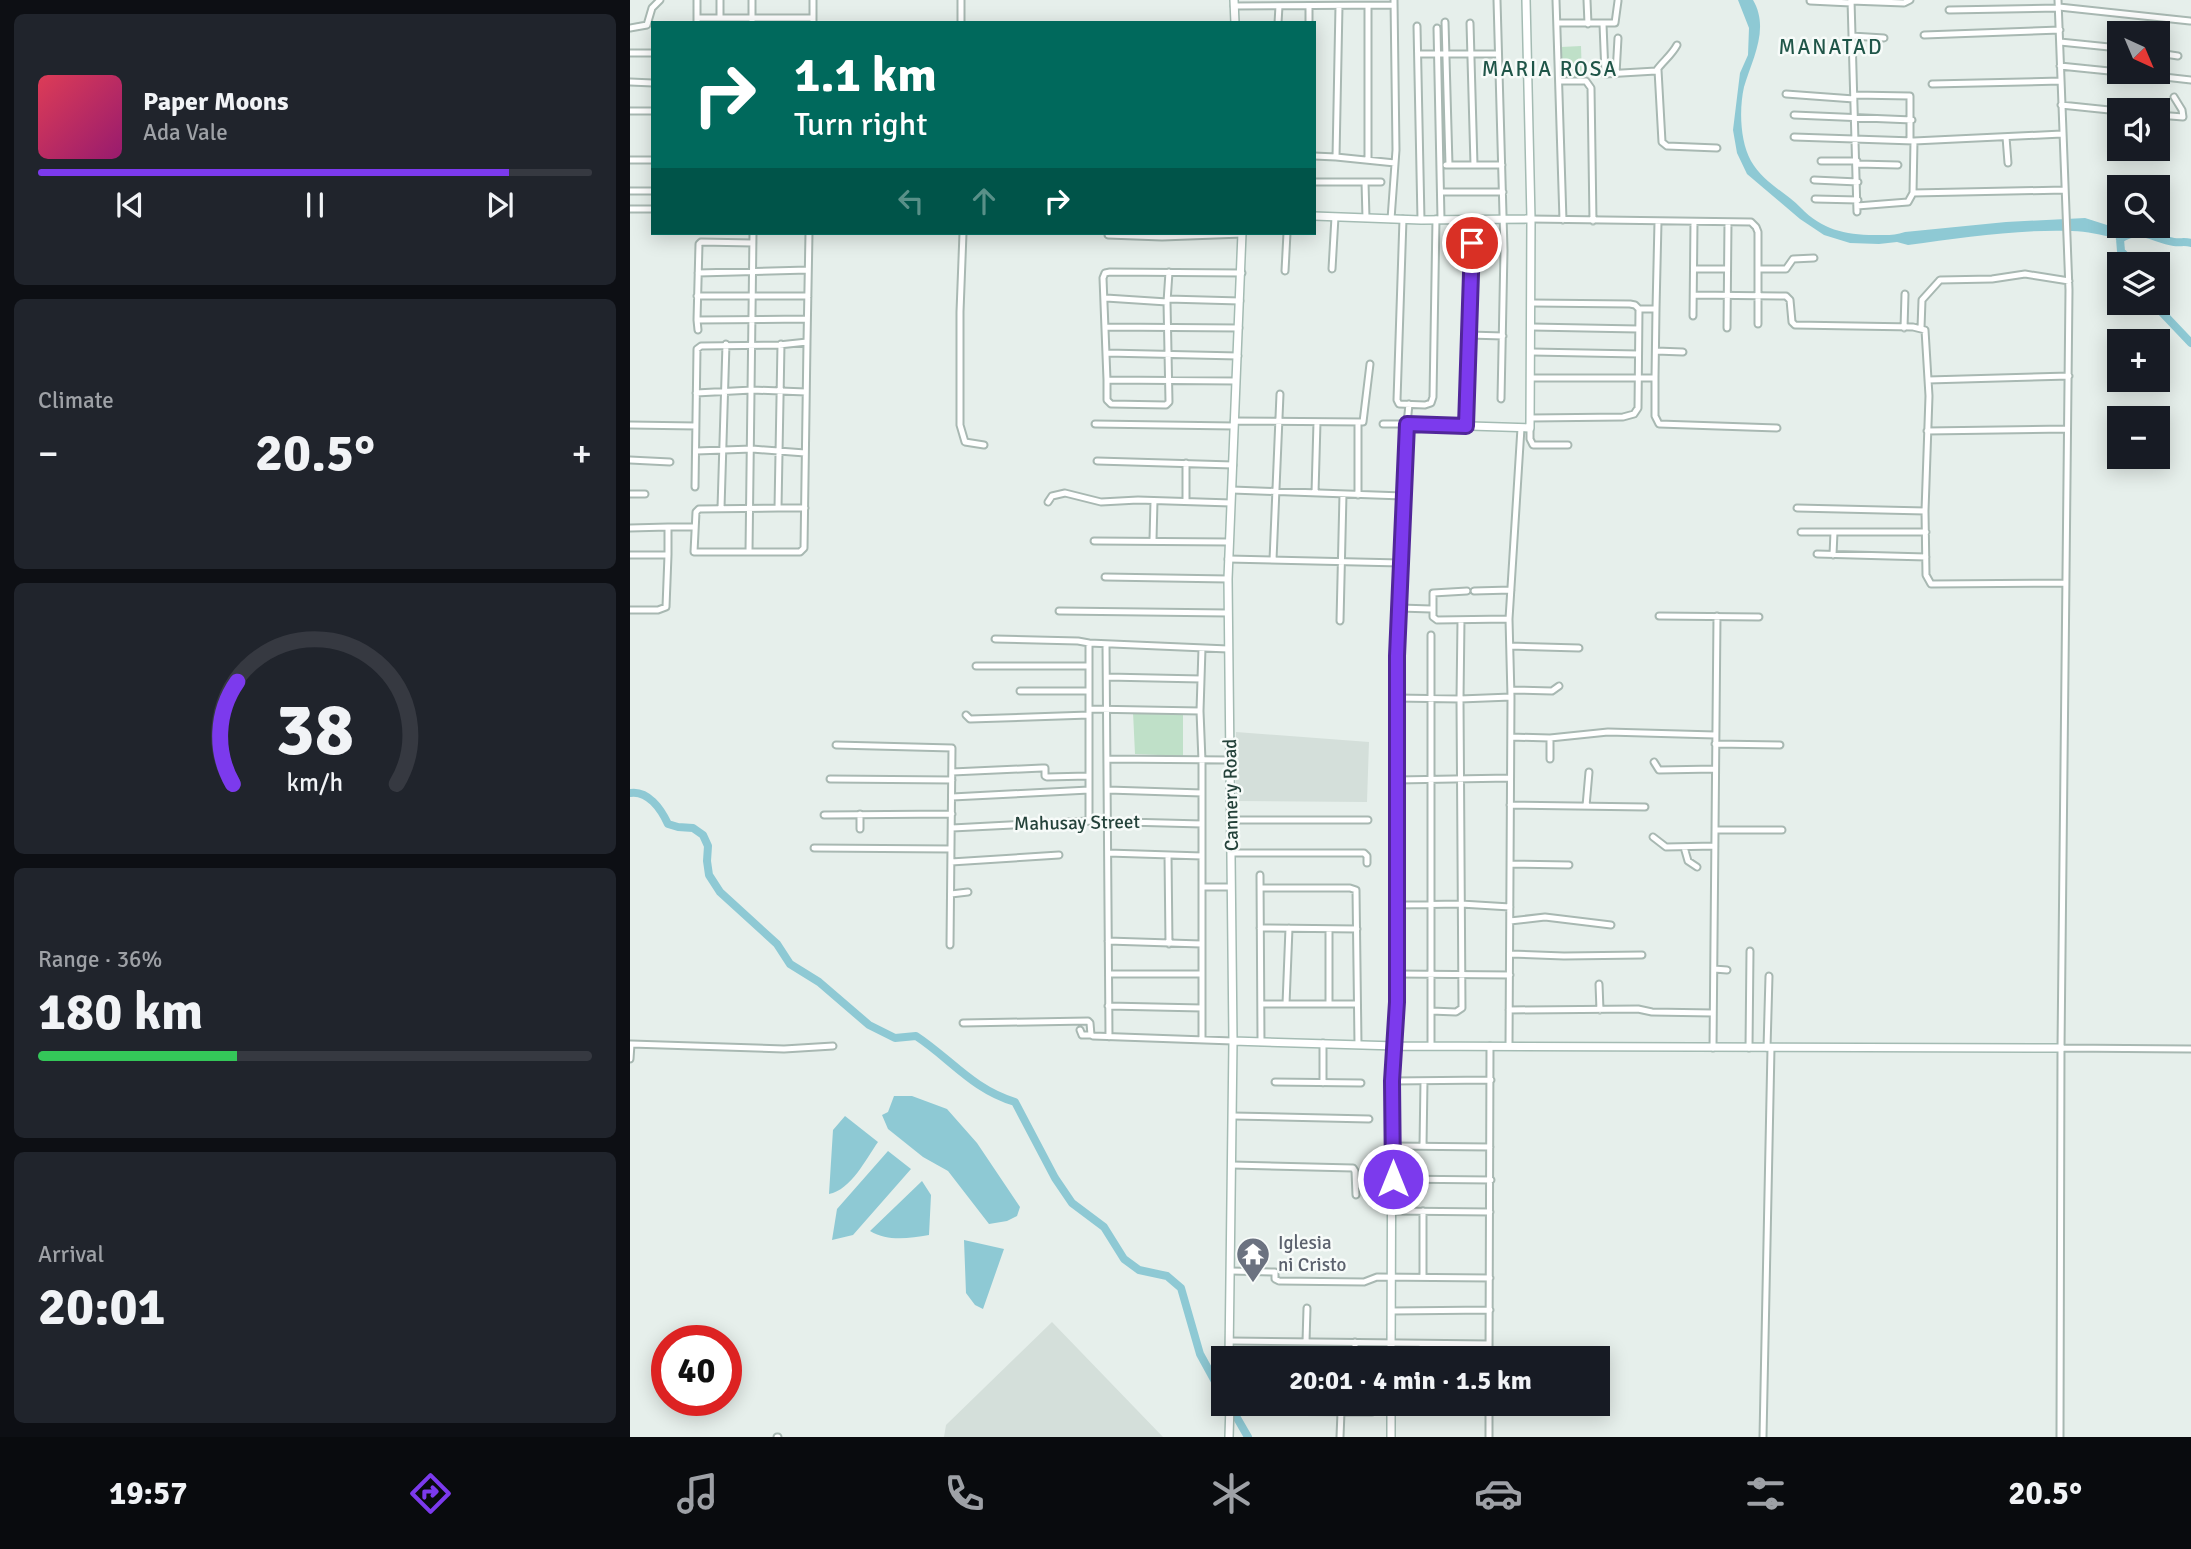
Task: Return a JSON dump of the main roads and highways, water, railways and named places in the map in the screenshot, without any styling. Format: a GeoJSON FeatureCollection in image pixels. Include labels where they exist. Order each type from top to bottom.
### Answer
{"type":"FeatureCollection","features":[{"type":"Feature","properties":{"kind":"water"},"geometry":{"type":"Polygon","coordinates":[[[1738,0],[1753,0],[1760,22],[1758,44],[1741,105],[1747,153],[1762,175],[1825,226],[1863,235],[1886,235],[2006,222],[2085,218],[2107,225],[2107,236],[2078,231],[2031,231],[1908,245],[1897,242],[1850,243],[1824,235],[1800,219],[1747,174],[1737,153],[1733,130],[1740,73],[1748,55],[1749,28],[1738,0]]]}},
{"type":"Feature","properties":{"kind":"water"},"geometry":{"type":"Polygon","coordinates":[[[894,1096],[912,1096],[947,1109],[977,1143],[1020,1207],[1017,1216],[989,1224],[948,1171],[923,1157],[888,1129],[882,1115],[888,1112],[894,1096]]]}},
{"type":"Feature","properties":{"kind":"water"},"geometry":{"type":"Polygon","coordinates":[[[845,1116],[878,1142],[851,1180],[844,1187],[829,1194],[833,1130],[845,1116]]]}},
{"type":"Feature","properties":{"kind":"water"},"geometry":{"type":"Polygon","coordinates":[[[888,1151],[911,1169],[853,1235],[832,1240],[837,1209],[888,1151]]]}},
{"type":"Feature","properties":{"kind":"water"},"geometry":{"type":"Polygon","coordinates":[[[922,1181],[931,1195],[929,1235],[892,1238],[870,1231],[922,1181]]]}},
{"type":"Feature","properties":{"kind":"water"},"geometry":{"type":"Polygon","coordinates":[[[964,1240],[1004,1249],[983,1309],[975,1305],[966,1293],[964,1240]]]}},
{"type":"Feature","properties":{"kind":"waterway"},"geometry":{"type":"LineString","coordinates":[[2120,239],[2141,233],[2174,242],[2191,243]]}},
{"type":"Feature","properties":{"kind":"waterway"},"geometry":{"type":"LineString","coordinates":[[2120,239],[2122,252]]}},
{"type":"Feature","properties":{"kind":"waterway"},"geometry":{"type":"LineString","coordinates":[[2164,315],[2191,343]]}},
{"type":"Feature","properties":{"kind":"waterway"},"geometry":{"type":"LineString","coordinates":[[630,793],[643,794],[648,798],[662,812],[668,824],[693,828],[703,835],[708,846],[709,875],[720,892],[777,944],[790,964],[819,982],[869,1025],[895,1038],[916,1036],[974,1081],[1015,1102],[1055,1178],[1072,1203],[1104,1227],[1124,1259],[1139,1270],[1167,1276],[1181,1288],[1200,1354],[1211,1374]]}},
{"type":"Feature","properties":{"kind":"waterway"},"geometry":{"type":"LineString","coordinates":[[1236,1416],[1248,1437]]}},
{"type":"Feature","properties":{"kind":"place","name":"Iglesia ni Cristo"},"geometry":{"type":"Point","coordinates":[1253,1284]}},
{"type":"Feature","properties":{"kind":"district","name":"MANATAD"},"geometry":{"type":"Point","coordinates":[1831,47]}},
{"type":"Feature","properties":{"kind":"district","name":"MARIA ROSA"},"geometry":{"type":"Point","coordinates":[1550,69]}}]}
